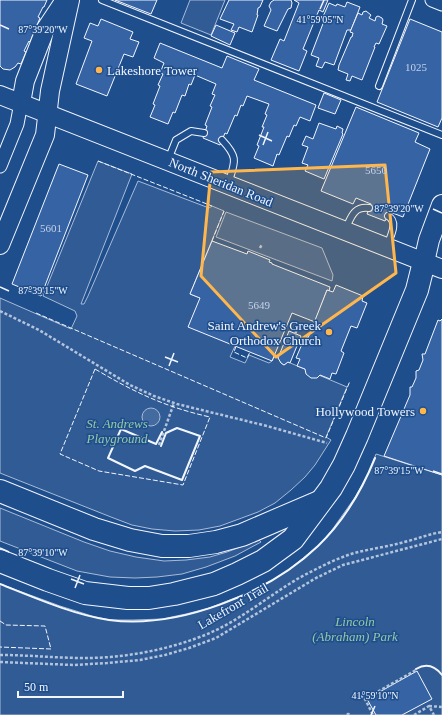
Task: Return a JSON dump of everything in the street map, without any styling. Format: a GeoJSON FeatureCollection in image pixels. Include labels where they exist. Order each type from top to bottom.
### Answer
{"type":"FeatureCollection","features":[{"type":"Feature","properties":{"kind":"highway"},"geometry":{"type":"LineString","coordinates":[[0,561],[85,593],[128,598],[149,598],[174,594],[214,584],[263,561],[293,539],[331,488],[338,476],[357,436],[417,290],[433,266]]}},
{"type":"Feature","properties":{"kind":"highway"},"geometry":{"type":"LineString","coordinates":[[0,491],[94,529],[130,540],[162,546],[189,546],[216,542],[242,535],[320,501]]}},
{"type":"Feature","properties":{"kind":"highway"},"geometry":{"type":"LineString","coordinates":[[0,548],[36,563],[72,575],[101,581],[137,584],[168,581],[197,575],[230,564],[259,549],[281,534],[320,501]]}},
{"type":"Feature","properties":{"kind":"main road"},"geometry":{"type":"LineString","coordinates":[[21,103],[25,80],[45,30],[65,0]]}},
{"type":"Feature","properties":{"kind":"main road"},"geometry":{"type":"LineString","coordinates":[[0,245],[45,135],[50,91],[70,0]]}},
{"type":"Feature","properties":{"kind":"main road","name":"North Sheridan Road"},"geometry":{"type":"LineString","coordinates":[[0,95],[433,266]]}},
{"type":"Feature","properties":{"kind":"main road"},"geometry":{"type":"LineString","coordinates":[[433,266],[429,240],[442,205]]}},
{"type":"Feature","properties":{"kind":"street"},"geometry":{"type":"LineString","coordinates":[[432,0],[442,4]]}},
{"type":"Feature","properties":{"kind":"street"},"geometry":{"type":"LineString","coordinates":[[0,166],[17,124],[21,103]]}},
{"type":"Feature","properties":{"kind":"lane"},"geometry":{"type":"LineString","coordinates":[[102,0],[442,135]]}},
{"type":"Feature","properties":{"kind":"lane"},"geometry":{"type":"LineString","coordinates":[[379,86],[412,0]]}},
{"type":"Feature","properties":{"kind":"lane"},"geometry":{"type":"LineString","coordinates":[[168,161],[176,140],[190,132],[204,133]]}},
{"type":"Feature","properties":{"kind":"lane"},"geometry":{"type":"LineString","coordinates":[[222,140],[231,150],[235,163],[228,185]]}},
{"type":"Feature","properties":{"kind":"lane"},"geometry":{"type":"LineString","coordinates":[[345,231],[353,214],[358,209],[363,207],[369,208]]}},
{"type":"Feature","properties":{"kind":"lane"},"geometry":{"type":"LineString","coordinates":[[387,247],[394,222],[392,218],[388,216]]}},
{"type":"Feature","properties":{"kind":"path"},"geometry":{"type":"LineString","coordinates":[[260,248],[262,244]]}},
{"type":"Feature","properties":{"kind":"path"},"geometry":{"type":"LineString","coordinates":[[0,311],[39,330],[130,385],[174,403],[267,426],[327,443]]}},
{"type":"Feature","properties":{"kind":"path"},"geometry":{"type":"LineString","coordinates":[[295,334],[296,329]]}},
{"type":"Feature","properties":{"kind":"path"},"geometry":{"type":"LineString","coordinates":[[158,445],[174,403]]}},
{"type":"Feature","properties":{"kind":"path","name":"Lakefront Trail"},"geometry":{"type":"LineString","coordinates":[[0,655],[98,657],[142,652],[172,646],[198,638],[216,630],[298,579],[337,559],[442,532]]}},
{"type":"Feature","properties":{"kind":"path","name":"Lakefront Trail"},"geometry":{"type":"LineString","coordinates":[[0,662],[74,665],[140,660],[165,655],[216,638],[305,584],[343,565],[442,539]]}},
{"type":"Feature","properties":{"kind":"path"},"geometry":{"type":"LineString","coordinates":[[365,699],[416,670]]}},
{"type":"Feature","properties":{"kind":"path"},"geometry":{"type":"LineString","coordinates":[[356,693],[365,699],[373,715]]}},
{"type":"Feature","properties":{"kind":"path"},"geometry":{"type":"LineString","coordinates":[[414,715],[429,706],[442,707]]}},
{"type":"Feature","properties":{"kind":"path"},"geometry":{"type":"LineString","coordinates":[[429,706],[434,715]]}},
{"type":"Feature","properties":{"kind":"path"},"geometry":{"type":"LineString","coordinates":[[347,715],[351,715]]}},
{"type":"Feature","properties":{"kind":"highlighted area"},"geometry":{"type":"Polygon","coordinates":[[[385,165],[396,273],[276,357],[201,276],[211,172],[385,165]]]}},
{"type":"Feature","properties":{"kind":"shaded area"},"geometry":{"type":"Polygon","coordinates":[[[190,0],[225,0],[211,35],[181,23],[190,0]]]}},
{"type":"Feature","properties":{"kind":"shaded area"},"geometry":{"type":"Polygon","coordinates":[[[98,161],[132,174],[81,304],[84,304],[88,296],[138,181],[209,208],[212,206],[224,211],[190,294],[200,298],[235,346],[230,357],[245,363],[249,355],[269,363],[274,357],[279,358],[281,363],[284,365],[288,362],[347,387],[326,437],[331,440],[315,465],[291,490],[275,503],[258,512],[220,526],[199,530],[175,531],[152,529],[132,525],[0,473],[0,298],[71,329],[77,316],[75,311],[43,296],[98,161]]]}},
{"type":"Feature","properties":{"kind":"shaded area"},"geometry":{"type":"Polygon","coordinates":[[[226,212],[322,248],[333,275],[332,281],[216,237],[226,212]]]}},
{"type":"Feature","properties":{"kind":"shaded area"},"geometry":{"type":"Polygon","coordinates":[[[151,408],[155,409],[159,413],[159,421],[155,425],[151,426],[147,425],[143,421],[142,417],[143,413],[147,409],[151,408]]]}},
{"type":"Feature","properties":{"kind":"shaded area","name":"Lincoln (Abraham) Park"},"geometry":{"type":"Polygon","coordinates":[[[376,454],[442,475],[442,715],[0,715],[0,584],[60,606],[110,620],[162,619],[209,608],[248,593],[271,581],[287,571],[318,546],[332,530],[356,496],[368,474],[376,454]]]}},
{"type":"Feature","properties":{"kind":"shaded area"},"geometry":{"type":"Polygon","coordinates":[[[0,508],[110,551],[164,561],[210,557],[259,540],[261,542],[235,556],[182,574],[135,578],[110,577],[77,571],[0,541],[0,508]]]}},
{"type":"Feature","properties":{"kind":"building"},"geometry":{"type":"Polygon","coordinates":[[[0,0],[47,0],[38,17],[40,18],[30,42],[29,41],[24,51],[26,52],[21,64],[18,63],[10,70],[3,69],[0,66],[0,0]]]}},
{"type":"Feature","properties":{"kind":"building"},"geometry":{"type":"Polygon","coordinates":[[[115,0],[157,0],[151,14],[115,0]]]}},
{"type":"Feature","properties":{"kind":"building"},"geometry":{"type":"Polygon","coordinates":[[[229,0],[263,0],[258,8],[258,15],[252,32],[239,27],[237,32],[231,30],[234,24],[220,19],[229,0]]]}},
{"type":"Feature","properties":{"kind":"building"},"geometry":{"type":"Polygon","coordinates":[[[274,0],[291,0],[292,3],[291,8],[288,9],[277,31],[264,26],[271,10],[269,6],[274,0]]]}},
{"type":"Feature","properties":{"kind":"building"},"geometry":{"type":"Polygon","coordinates":[[[294,0],[328,0],[323,12],[319,10],[303,49],[307,51],[299,71],[271,60],[280,39],[284,41],[299,3],[294,0]]]}},
{"type":"Feature","properties":{"kind":"building"},"geometry":{"type":"Polygon","coordinates":[[[347,2],[360,7],[351,30],[347,30],[334,65],[325,62],[322,68],[316,66],[319,58],[311,55],[324,21],[322,19],[329,3],[336,6],[337,4],[345,7],[347,2]]]}},
{"type":"Feature","properties":{"kind":"building"},"geometry":{"type":"Polygon","coordinates":[[[366,11],[371,15],[369,18],[375,21],[376,17],[378,16],[383,20],[382,24],[387,26],[379,44],[376,43],[374,47],[362,80],[352,76],[350,81],[346,80],[348,74],[338,70],[339,65],[352,37],[353,33],[350,32],[358,13],[362,15],[363,12],[366,11]]]}},
{"type":"Feature","properties":{"kind":"building","name":"Lakeshore Tower"},"geometry":{"type":"Polygon","coordinates":[[[101,19],[133,32],[130,39],[139,42],[133,57],[124,54],[107,96],[76,84],[92,41],[84,38],[90,23],[98,26],[101,19]]]}},
{"type":"Feature","properties":{"kind":"building"},"geometry":{"type":"Polygon","coordinates":[[[410,19],[442,32],[442,118],[438,127],[377,102],[410,19]]]}},
{"type":"Feature","properties":{"kind":"building"},"geometry":{"type":"Polygon","coordinates":[[[216,25],[235,33],[230,45],[211,36],[216,25]]]}},
{"type":"Feature","properties":{"kind":"building"},"geometry":{"type":"Polygon","coordinates":[[[160,43],[222,68],[227,56],[259,69],[254,80],[316,105],[310,121],[300,117],[296,126],[294,125],[289,137],[287,136],[279,155],[277,154],[273,166],[254,158],[259,146],[257,145],[264,127],[262,127],[267,115],[265,114],[269,104],[247,96],[243,106],[241,105],[237,116],[235,115],[227,134],[225,133],[220,145],[203,138],[207,126],[205,125],[212,107],[210,106],[215,95],[212,94],[216,84],[195,75],[191,85],[189,84],[185,96],[182,95],[175,113],[173,112],[168,124],[150,117],[160,86],[158,85],[163,74],[160,73],[164,63],[154,58],[160,43]]]}},
{"type":"Feature","properties":{"kind":"building"},"geometry":{"type":"Polygon","coordinates":[[[324,93],[341,100],[335,114],[318,108],[324,93]]]}},
{"type":"Feature","properties":{"kind":"building"},"geometry":{"type":"Polygon","coordinates":[[[356,107],[419,133],[415,142],[430,149],[403,217],[390,212],[385,221],[367,214],[371,204],[356,198],[353,204],[321,191],[356,107]]]}},
{"type":"Feature","properties":{"kind":"building"},"geometry":{"type":"Polygon","coordinates":[[[319,123],[336,129],[337,126],[343,129],[343,134],[324,179],[305,171],[308,165],[302,163],[308,147],[302,145],[306,136],[313,139],[319,123]]]}},
{"type":"Feature","properties":{"kind":"building"},"geometry":{"type":"Polygon","coordinates":[[[59,164],[88,175],[41,296],[12,284],[59,164]]]}},
{"type":"Feature","properties":{"kind":"building"},"geometry":{"type":"Polygon","coordinates":[[[212,241],[247,254],[248,251],[270,260],[269,262],[272,264],[330,287],[329,291],[327,290],[315,322],[292,313],[272,361],[188,327],[200,298],[190,294],[212,241]]]}},
{"type":"Feature","properties":{"kind":"building","name":"Saint Andrew's Greek Orthodox Church"},"geometry":{"type":"Polygon","coordinates":[[[336,285],[363,296],[362,301],[367,303],[357,328],[351,326],[341,351],[344,353],[336,374],[332,373],[330,379],[320,375],[317,378],[311,378],[306,374],[305,369],[297,366],[300,359],[296,358],[305,337],[308,338],[327,290],[333,292],[336,285]]]}},
{"type":"Feature","properties":{"kind":"building","name":"Hollywood Towers"},"geometry":{"type":"Polygon","coordinates":[[[442,319],[442,475],[384,456],[410,395],[410,387],[412,387],[416,378],[416,371],[419,370],[423,360],[422,354],[425,354],[438,320],[440,321],[442,319]]]}},
{"type":"Feature","properties":{"kind":"building"},"geometry":{"type":"Polygon","coordinates":[[[289,331],[301,336],[290,363],[288,362],[284,365],[278,358],[289,331]]]}},
{"type":"Feature","properties":{"kind":"building"},"geometry":{"type":"Polygon","coordinates":[[[417,671],[432,699],[402,715],[376,715],[367,699],[417,671]]]}},
{"type":"Feature","properties":{"kind":"fence"},"geometry":{"type":"LineString","coordinates":[[98,161],[212,206]]}},
{"type":"Feature","properties":{"kind":"fence"},"geometry":{"type":"LineString","coordinates":[[212,241],[224,211]]}},
{"type":"Feature","properties":{"kind":"fence"},"geometry":{"type":"LineString","coordinates":[[36,313],[326,438],[350,381]]}},
{"type":"Feature","properties":{"kind":"fence"},"geometry":{"type":"LineString","coordinates":[[236,346],[234,352],[247,358],[250,352]]}},
{"type":"Feature","properties":{"kind":"fence"},"geometry":{"type":"LineString","coordinates":[[95,369],[150,398],[179,409],[210,417],[183,485],[99,471],[60,454],[95,369]]}},
{"type":"Feature","properties":{"kind":"fence"},"geometry":{"type":"LineString","coordinates":[[0,621],[6,625],[45,626],[51,649],[0,647]]}},
{"type":"Feature","properties":{"kind":"wall"},"geometry":{"type":"LineString","coordinates":[[161,446],[166,433],[177,428],[200,436],[182,480],[145,466],[135,471],[108,458],[121,429],[156,444],[162,432]]}},
{"type":"Feature","properties":{"kind":"wall"},"geometry":{"type":"LineString","coordinates":[[0,584],[68,610],[109,620],[136,621],[164,619],[192,613],[221,604],[248,593],[274,579],[318,546],[344,516],[358,494],[375,458]]}},
{"type":"Feature","properties":{"kind":"wall"},"geometry":{"type":"LineString","coordinates":[[416,669],[423,666],[430,666],[442,675]]}},
{"type":"Feature","properties":{"kind":"place","name":"Lakeshore Tower"},"geometry":{"type":"Point","coordinates":[99,70]}},
{"type":"Feature","properties":{"kind":"place","name":"Saint Andrew's Greek Orthodox Church"},"geometry":{"type":"Point","coordinates":[329,332]}},
{"type":"Feature","properties":{"kind":"place","name":"Hollywood Towers"},"geometry":{"type":"Point","coordinates":[423,411]}},
{"type":"Feature","properties":{"kind":"park label","name":"St. Andrews Playground"},"geometry":{"type":"Point","coordinates":[117,430]}}]}
